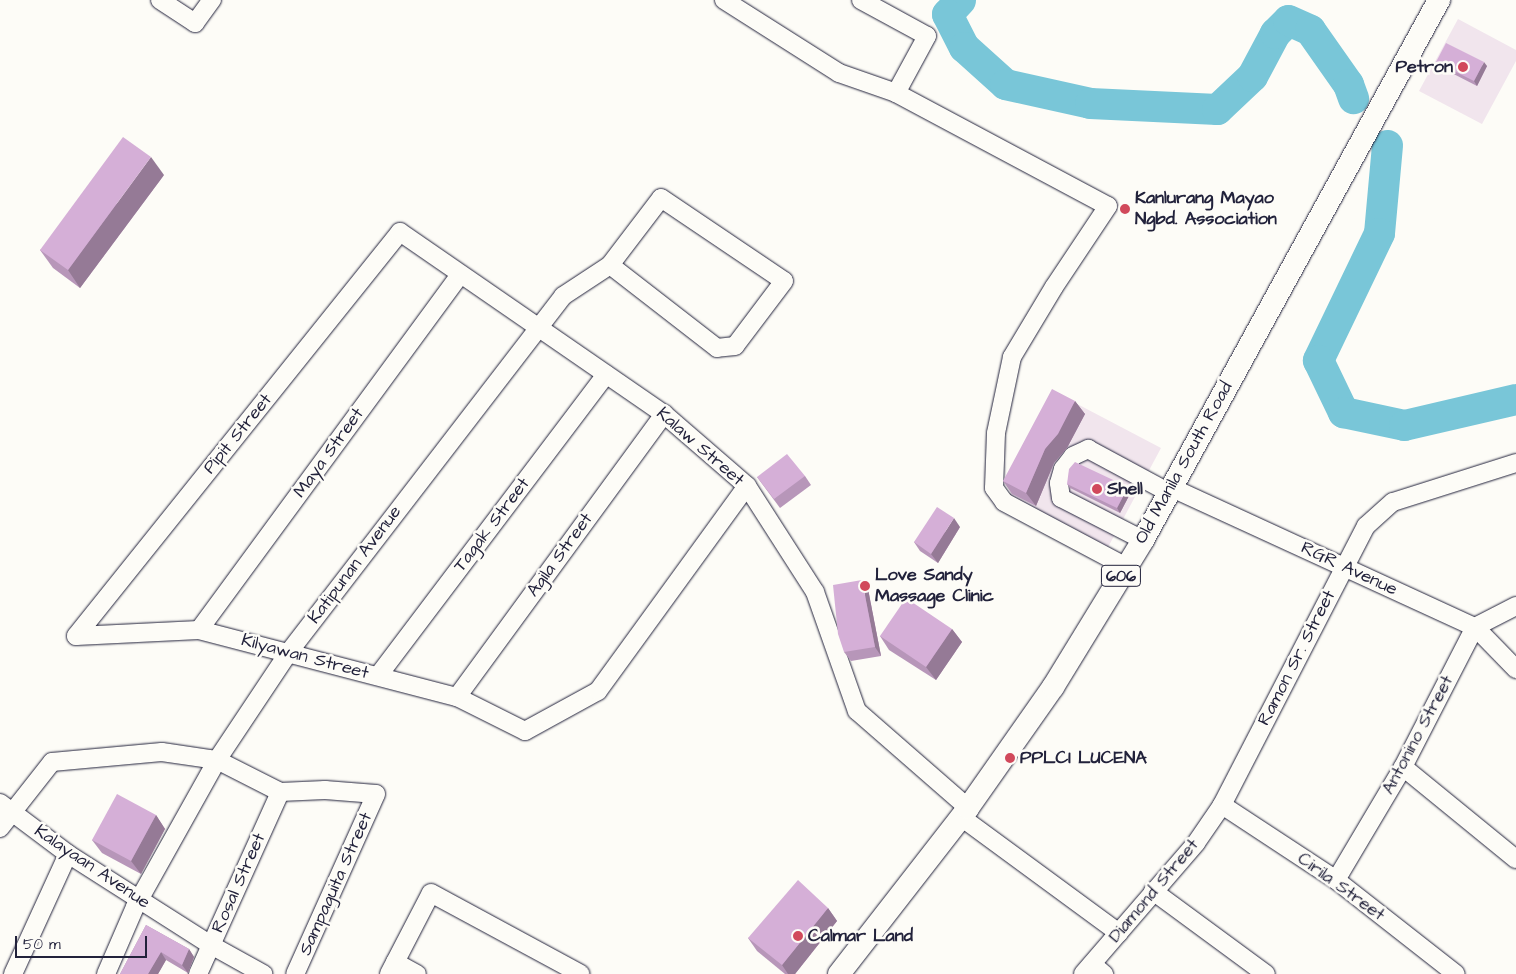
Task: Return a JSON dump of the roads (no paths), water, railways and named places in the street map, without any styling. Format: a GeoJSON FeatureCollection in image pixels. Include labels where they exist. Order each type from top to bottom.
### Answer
{"type":"FeatureCollection","features":[{"type":"Feature","properties":{"kind":"main road","name":"Old Manila South Road"},"geometry":{"type":"LineString","coordinates":[[839,974],[964,812],[1053,687],[1143,540],[1439,0]]}},
{"type":"Feature","properties":{"kind":"street"},"geometry":{"type":"LineString","coordinates":[[160,0],[195,23],[212,0]]}},
{"type":"Feature","properties":{"kind":"street"},"geometry":{"type":"LineString","coordinates":[[724,0],[839,73],[896,93],[1108,206],[1054,286],[1012,357],[996,433],[994,488],[1004,502],[1126,567]]}},
{"type":"Feature","properties":{"kind":"street"},"geometry":{"type":"LineString","coordinates":[[861,0],[927,36],[896,93]]}},
{"type":"Feature","properties":{"kind":"street","name":"Katipunan Avenue"},"geometry":{"type":"LineString","coordinates":[[106,974],[139,900],[217,760],[289,652],[538,326],[563,296],[610,265],[661,198],[784,281],[735,346],[717,348],[610,265]]}},
{"type":"Feature","properties":{"kind":"street","name":"Kalaw Street"},"geometry":{"type":"LineString","coordinates":[[400,232],[664,414],[747,486],[815,592],[857,711],[964,812],[1119,934]]}},
{"type":"Feature","properties":{"kind":"street","name":"Pipit Street"},"geometry":{"type":"LineString","coordinates":[[76,636],[400,232]]}},
{"type":"Feature","properties":{"kind":"street","name":"Maya Street"},"geometry":{"type":"LineString","coordinates":[[199,630],[460,275]]}},
{"type":"Feature","properties":{"kind":"street","name":"Tagak Street"},"geometry":{"type":"LineString","coordinates":[[378,676],[606,375]]}},
{"type":"Feature","properties":{"kind":"street","name":"Agila Street"},"geometry":{"type":"LineString","coordinates":[[457,697],[664,414]]}},
{"type":"Feature","properties":{"kind":"street","name":"RGR Avenue"},"geometry":{"type":"LineString","coordinates":[[1143,540],[1061,498],[1058,483],[1062,469],[1073,456],[1088,449],[1169,490],[1344,566],[1475,627],[1516,669]]}},
{"type":"Feature","properties":{"kind":"street","name":"Ramon Sr. Street"},"geometry":{"type":"LineString","coordinates":[[1222,805],[1366,526],[1393,502],[1516,463]]}},
{"type":"Feature","properties":{"kind":"street","name":"Kilyawan Street"},"geometry":{"type":"LineString","coordinates":[[76,636],[199,630],[457,697],[525,731],[598,691],[747,486]]}},
{"type":"Feature","properties":{"kind":"street"},"geometry":{"type":"LineString","coordinates":[[1475,627],[1516,606]]}},
{"type":"Feature","properties":{"kind":"street","name":"Antonino Street"},"geometry":{"type":"LineString","coordinates":[[1336,880],[1403,767],[1475,627]]}},
{"type":"Feature","properties":{"kind":"street"},"geometry":{"type":"LineString","coordinates":[[0,828],[6,808],[52,762],[162,752],[217,760],[280,792]]}},
{"type":"Feature","properties":{"kind":"street"},"geometry":{"type":"LineString","coordinates":[[1403,767],[1516,859]]}},
{"type":"Feature","properties":{"kind":"street","name":"Sampaguita Street"},"geometry":{"type":"LineString","coordinates":[[280,792],[325,790],[376,794],[295,974]]}},
{"type":"Feature","properties":{"kind":"street","name":"Rosal Street"},"geometry":{"type":"LineString","coordinates":[[198,974],[280,792]]}},
{"type":"Feature","properties":{"kind":"street","name":"Cirila Street"},"geometry":{"type":"LineString","coordinates":[[1222,805],[1336,880],[1456,974]]}},
{"type":"Feature","properties":{"kind":"street","name":"Diamond Street"},"geometry":{"type":"LineString","coordinates":[[1093,971],[1153,891],[1196,843],[1222,805]]}},
{"type":"Feature","properties":{"kind":"street","name":"Kalayaan Avenue"},"geometry":{"type":"LineString","coordinates":[[6,808],[68,854],[139,900],[211,946],[263,974]]}},
{"type":"Feature","properties":{"kind":"street"},"geometry":{"type":"LineString","coordinates":[[13,974],[68,854]]}},
{"type":"Feature","properties":{"kind":"street"},"geometry":{"type":"LineString","coordinates":[[1153,891],[1266,974]]}},
{"type":"Feature","properties":{"kind":"street"},"geometry":{"type":"LineString","coordinates":[[417,974],[392,968],[431,893],[581,974]]}},
{"type":"Feature","properties":{"kind":"waterway"},"geometry":{"type":"LineString","coordinates":[[960,0],[947,14],[964,47],[1005,84],[1090,103],[1217,109],[1252,76],[1275,33],[1288,20],[1310,30],[1348,84],[1353,98]]}},
{"type":"Feature","properties":{"kind":"waterway"},"geometry":{"type":"LineString","coordinates":[[1387,145],[1379,233],[1318,360],[1343,412],[1404,425],[1516,399]]}},
{"type":"Feature","properties":{"kind":"place","name":"Petron"},"geometry":{"type":"Point","coordinates":[1463,67]}},
{"type":"Feature","properties":{"kind":"place","name":"Kanlurang Mayao Ngbd. Association"},"geometry":{"type":"Point","coordinates":[1125,209]}},
{"type":"Feature","properties":{"kind":"place","name":"Shell"},"geometry":{"type":"Point","coordinates":[1097,489]}},
{"type":"Feature","properties":{"kind":"place","name":"Love Sandy Massage Clinic"},"geometry":{"type":"Point","coordinates":[865,586]}},
{"type":"Feature","properties":{"kind":"place","name":"PPLCI LUCENA"},"geometry":{"type":"Point","coordinates":[1010,758]}},
{"type":"Feature","properties":{"kind":"place","name":"Calmar Land"},"geometry":{"type":"Point","coordinates":[798,936]}}]}
